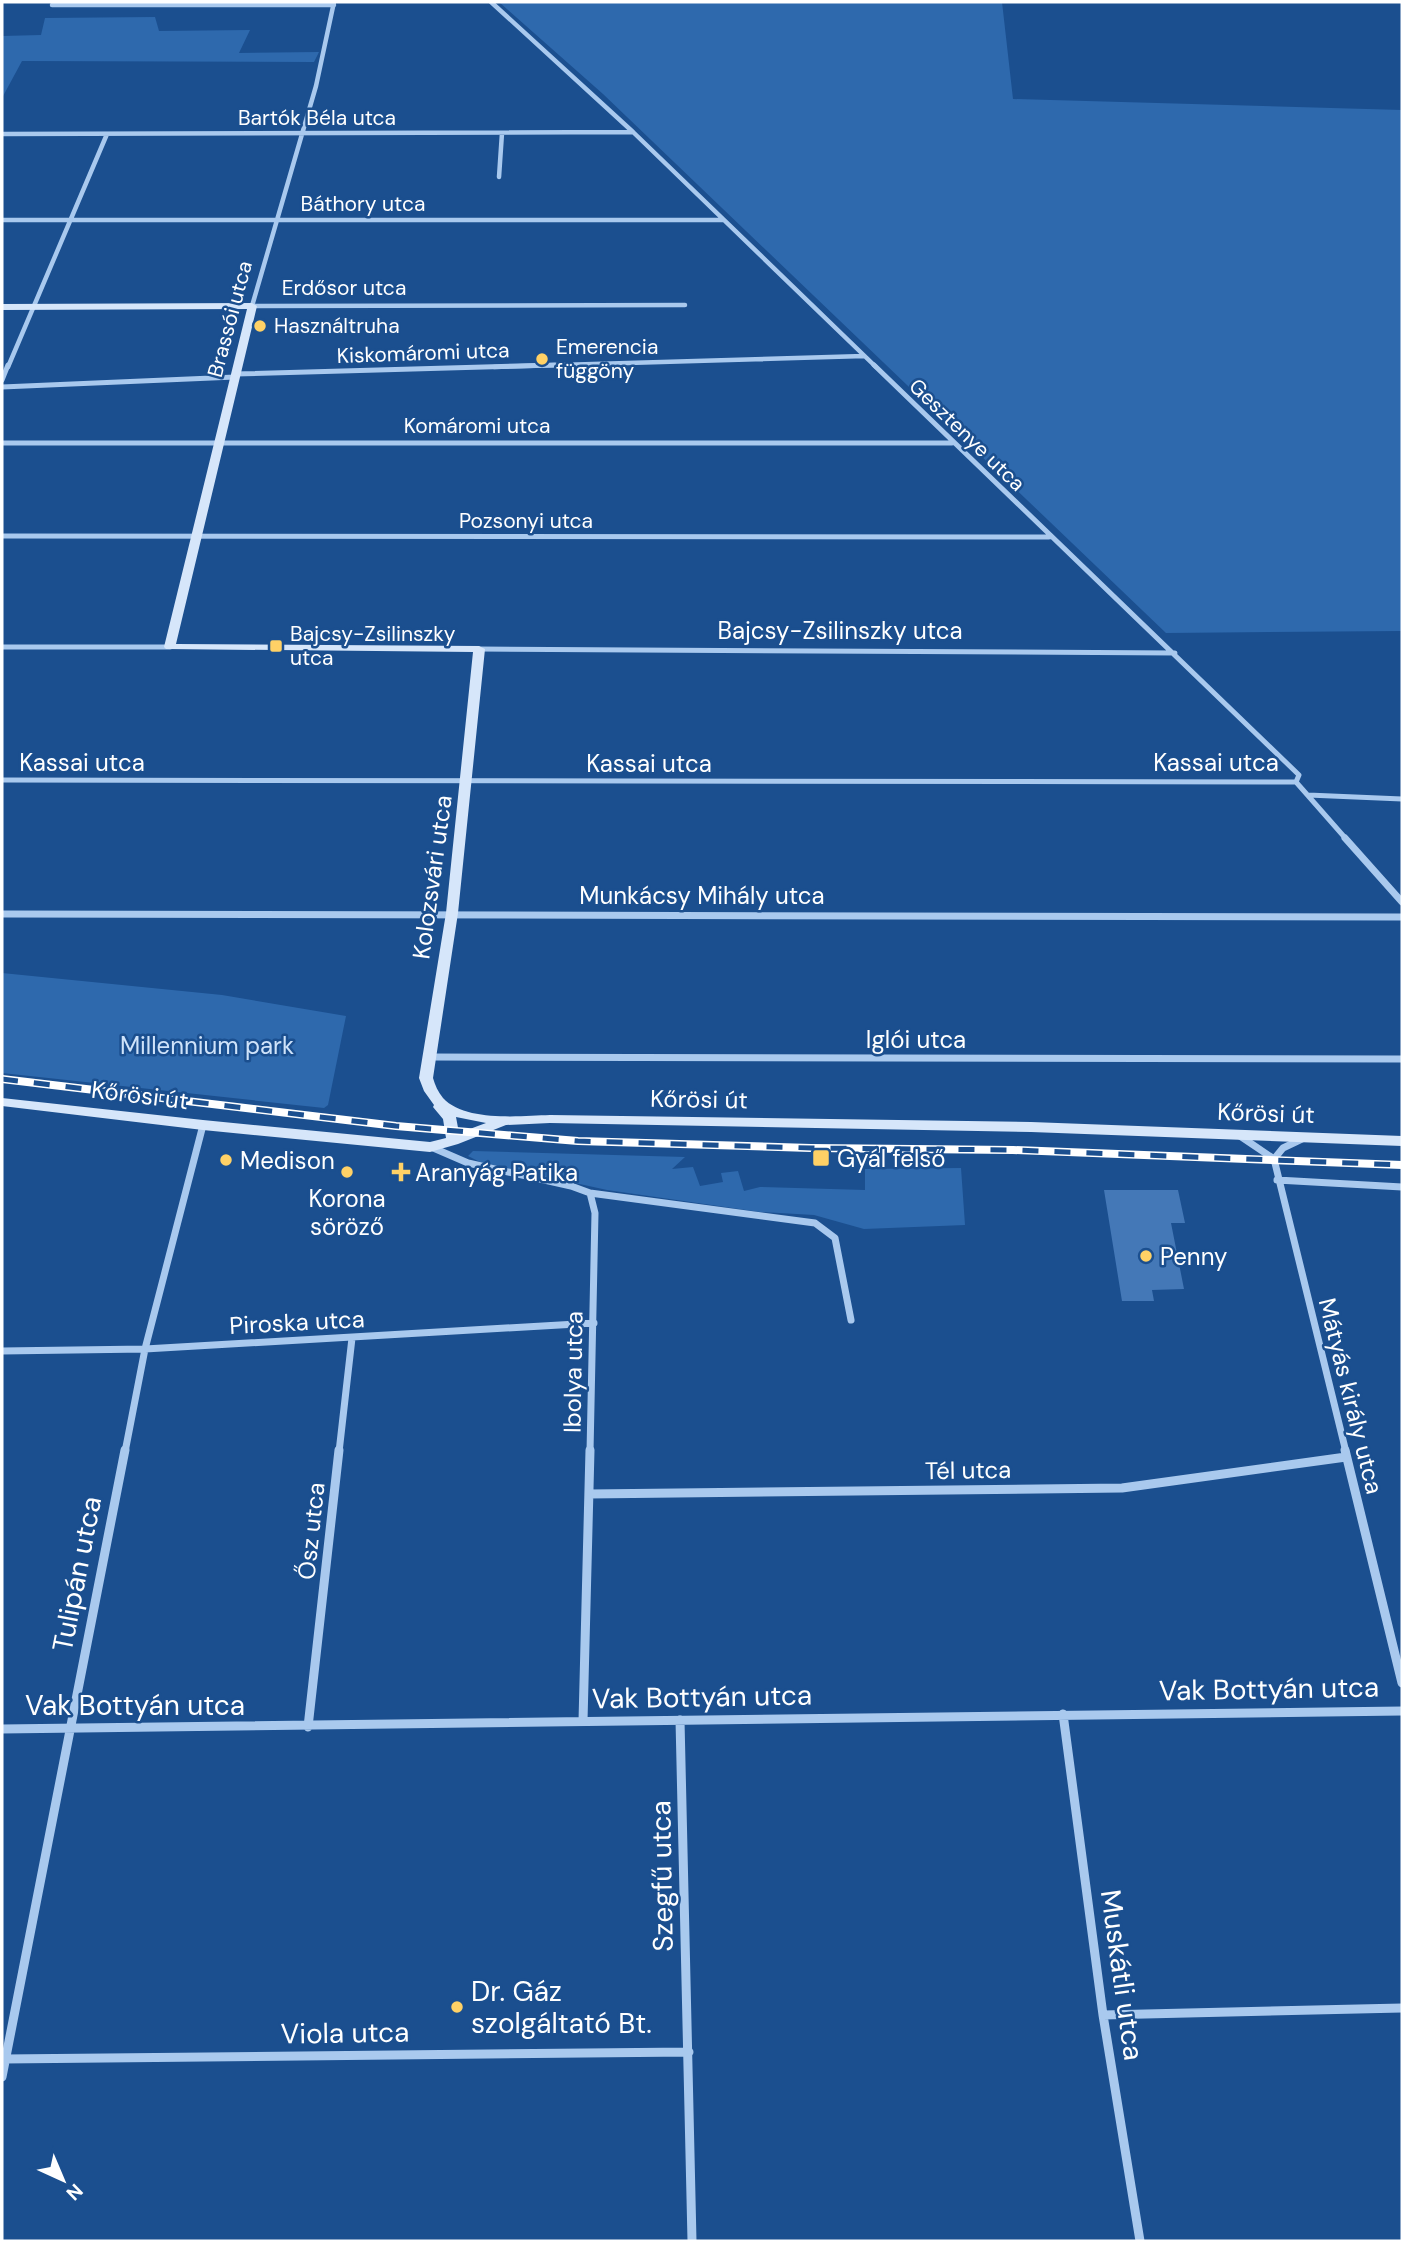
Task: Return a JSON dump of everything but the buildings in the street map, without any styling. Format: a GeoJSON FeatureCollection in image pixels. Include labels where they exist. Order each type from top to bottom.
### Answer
{"type":"FeatureCollection","features":[{"type":"Feature","properties":{"kind":"street","name":"Gesztenye utca"},"geometry":{"type":"LineString","coordinates":[[491,2],[724,219],[1049,537],[1175,653],[1299,775],[1296,782],[1402,902]]}},
{"type":"Feature","properties":{"kind":"street"},"geometry":{"type":"LineString","coordinates":[[52,5],[334,3]]}},
{"type":"Feature","properties":{"kind":"street","name":"Brassói utca"},"geometry":{"type":"LineString","coordinates":[[170,647],[252,306],[316,86],[334,3]]}},
{"type":"Feature","properties":{"kind":"street","name":"Bartók Béla utca"},"geometry":{"type":"LineString","coordinates":[[2,134],[633,132]]}},
{"type":"Feature","properties":{"kind":"street"},"geometry":{"type":"LineString","coordinates":[[499,177],[502,133]]}},
{"type":"Feature","properties":{"kind":"street"},"geometry":{"type":"LineString","coordinates":[[2,380],[107,134]]}},
{"type":"Feature","properties":{"kind":"street","name":"Báthory utca"},"geometry":{"type":"LineString","coordinates":[[2,220],[724,219]]}},
{"type":"Feature","properties":{"kind":"street","name":"Erdősor utca"},"geometry":{"type":"LineString","coordinates":[[2,307],[685,306]]}},
{"type":"Feature","properties":{"kind":"street","name":"Kiskomáromi utca"},"geometry":{"type":"LineString","coordinates":[[2,387],[235,375],[864,356]]}},
{"type":"Feature","properties":{"kind":"street","name":"Komáromi utca"},"geometry":{"type":"LineString","coordinates":[[2,443],[953,443]]}},
{"type":"Feature","properties":{"kind":"street","name":"Pozsonyi utca"},"geometry":{"type":"LineString","coordinates":[[2,536],[1049,537]]}},
{"type":"Feature","properties":{"kind":"street","name":"Bajcsy-Zsilinszky utca"},"geometry":{"type":"LineString","coordinates":[[2,647],[1175,653]]}},
{"type":"Feature","properties":{"kind":"street","name":"Kolozsvári utca"},"geometry":{"type":"LineString","coordinates":[[453,1141],[450,1118],[430,1094],[426,1078],[452,913],[479,649]]}},
{"type":"Feature","properties":{"kind":"street","name":"Kassai utca"},"geometry":{"type":"LineString","coordinates":[[2,780],[467,783],[1296,782]]}},
{"type":"Feature","properties":{"kind":"street"},"geometry":{"type":"LineString","coordinates":[[1308,795],[1402,799]]}},
{"type":"Feature","properties":{"kind":"street","name":"Munkácsy Mihály utca"},"geometry":{"type":"LineString","coordinates":[[2,914],[1402,917]]}},
{"type":"Feature","properties":{"kind":"street","name":"Iglói utca"},"geometry":{"type":"LineString","coordinates":[[429,1057],[1402,1059]]}},
{"type":"Feature","properties":{"kind":"street","name":"Kőrösi út"},"geometry":{"type":"LineString","coordinates":[[2,1102],[430,1147],[504,1121],[609,1120],[1235,1134],[1402,1141]]}},
{"type":"Feature","properties":{"kind":"street"},"geometry":{"type":"LineString","coordinates":[[439,1106],[458,1113],[504,1121]]}},
{"type":"Feature","properties":{"kind":"street","name":"Tulipán utca"},"geometry":{"type":"LineString","coordinates":[[2,2077],[145,1349],[203,1125]]}},
{"type":"Feature","properties":{"kind":"street"},"geometry":{"type":"LineString","coordinates":[[1235,1134],[1274,1159],[1283,1148],[1305,1137]]}},
{"type":"Feature","properties":{"kind":"street"},"geometry":{"type":"LineString","coordinates":[[430,1147],[468,1163],[590,1193],[816,1223],[835,1238],[850,1321]]}},
{"type":"Feature","properties":{"kind":"street","name":"Mátyás király utca"},"geometry":{"type":"LineString","coordinates":[[1274,1159],[1402,1683]]}},
{"type":"Feature","properties":{"kind":"street"},"geometry":{"type":"LineString","coordinates":[[1277,1180],[1402,1186]]}},
{"type":"Feature","properties":{"kind":"street","name":"Ibolya utca"},"geometry":{"type":"LineString","coordinates":[[583,1721],[594,1323],[595,1213],[590,1193]]}},
{"type":"Feature","properties":{"kind":"street","name":"Piroska utca"},"geometry":{"type":"LineString","coordinates":[[2,1350],[145,1349],[594,1323]]}},
{"type":"Feature","properties":{"kind":"street","name":"Ősz utca"},"geometry":{"type":"LineString","coordinates":[[309,1727],[352,1338]]}},
{"type":"Feature","properties":{"kind":"street","name":"Tél utca"},"geometry":{"type":"LineString","coordinates":[[589,1494],[1122,1488],[1346,1457]]}},
{"type":"Feature","properties":{"kind":"street","name":"Vak Bottyán utca"},"geometry":{"type":"LineString","coordinates":[[2,1729],[1402,1711]]}},
{"type":"Feature","properties":{"kind":"street","name":"Muskátli utca"},"geometry":{"type":"LineString","coordinates":[[1063,1714],[1103,2015],[1140,2241]]}},
{"type":"Feature","properties":{"kind":"street","name":"Szegfű utca"},"geometry":{"type":"LineString","coordinates":[[680,1720],[692,2241]]}},
{"type":"Feature","properties":{"kind":"street"},"geometry":{"type":"LineString","coordinates":[[1103,2015],[1402,2008]]}},
{"type":"Feature","properties":{"kind":"street","name":"Viola utca"},"geometry":{"type":"LineString","coordinates":[[4,2059],[689,2052]]}},
{"type":"Feature","properties":{"kind":"green space"},"geometry":{"type":"Polygon","coordinates":[[[499,2],[1002,2],[1013,99],[1402,110],[1402,631],[1166,633],[603,94],[499,2]]]}},
{"type":"Feature","properties":{"kind":"green space"},"geometry":{"type":"Polygon","coordinates":[[[155,17],[159,31],[250,30],[239,53],[319,52],[314,62],[22,61],[2,98],[2,36],[41,35],[45,18],[155,17]]]}},
{"type":"Feature","properties":{"kind":"green space","name":"Millennium park"},"geometry":{"type":"Polygon","coordinates":[[[2,973],[222,995],[346,1016],[328,1105],[324,1108],[2,1073],[2,973]]]}},
{"type":"Feature","properties":{"kind":"green space"},"geometry":{"type":"Polygon","coordinates":[[[473,1151],[685,1157],[672,1169],[693,1167],[700,1186],[723,1182],[721,1173],[738,1171],[744,1191],[760,1187],[865,1190],[865,1169],[961,1168],[965,1225],[864,1229],[814,1215],[760,1212],[607,1190],[480,1162],[468,1156],[473,1151]]]}},
{"type":"Feature","properties":{"kind":"railway"},"geometry":{"type":"LineString","coordinates":[[2,1079],[396,1126],[578,1141],[811,1148],[1013,1150],[1402,1165]]}},
{"type":"Feature","properties":{"kind":"place","name":"Használtruha"},"geometry":{"type":"Point","coordinates":[260,326]}},
{"type":"Feature","properties":{"kind":"place","name":"Emerencia függöny"},"geometry":{"type":"Point","coordinates":[542,359]}},
{"type":"Feature","properties":{"kind":"place","name":"Bajcsy-Zsilinszky utca"},"geometry":{"type":"Point","coordinates":[276,646]}},
{"type":"Feature","properties":{"kind":"place","name":"Gyál felső"},"geometry":{"type":"Point","coordinates":[821,1158]}},
{"type":"Feature","properties":{"kind":"place","name":"Medison"},"geometry":{"type":"Point","coordinates":[226,1160]}},
{"type":"Feature","properties":{"kind":"place","name":"Korona söröző"},"geometry":{"type":"Point","coordinates":[347,1172]}},
{"type":"Feature","properties":{"kind":"place","name":"Aranyág Patika"},"geometry":{"type":"Point","coordinates":[401,1172]}},
{"type":"Feature","properties":{"kind":"place","name":"Penny"},"geometry":{"type":"Point","coordinates":[1146,1256]}},
{"type":"Feature","properties":{"kind":"place","name":"Dr. Gáz szolgáltató Bt."},"geometry":{"type":"Point","coordinates":[457,2007]}}]}
